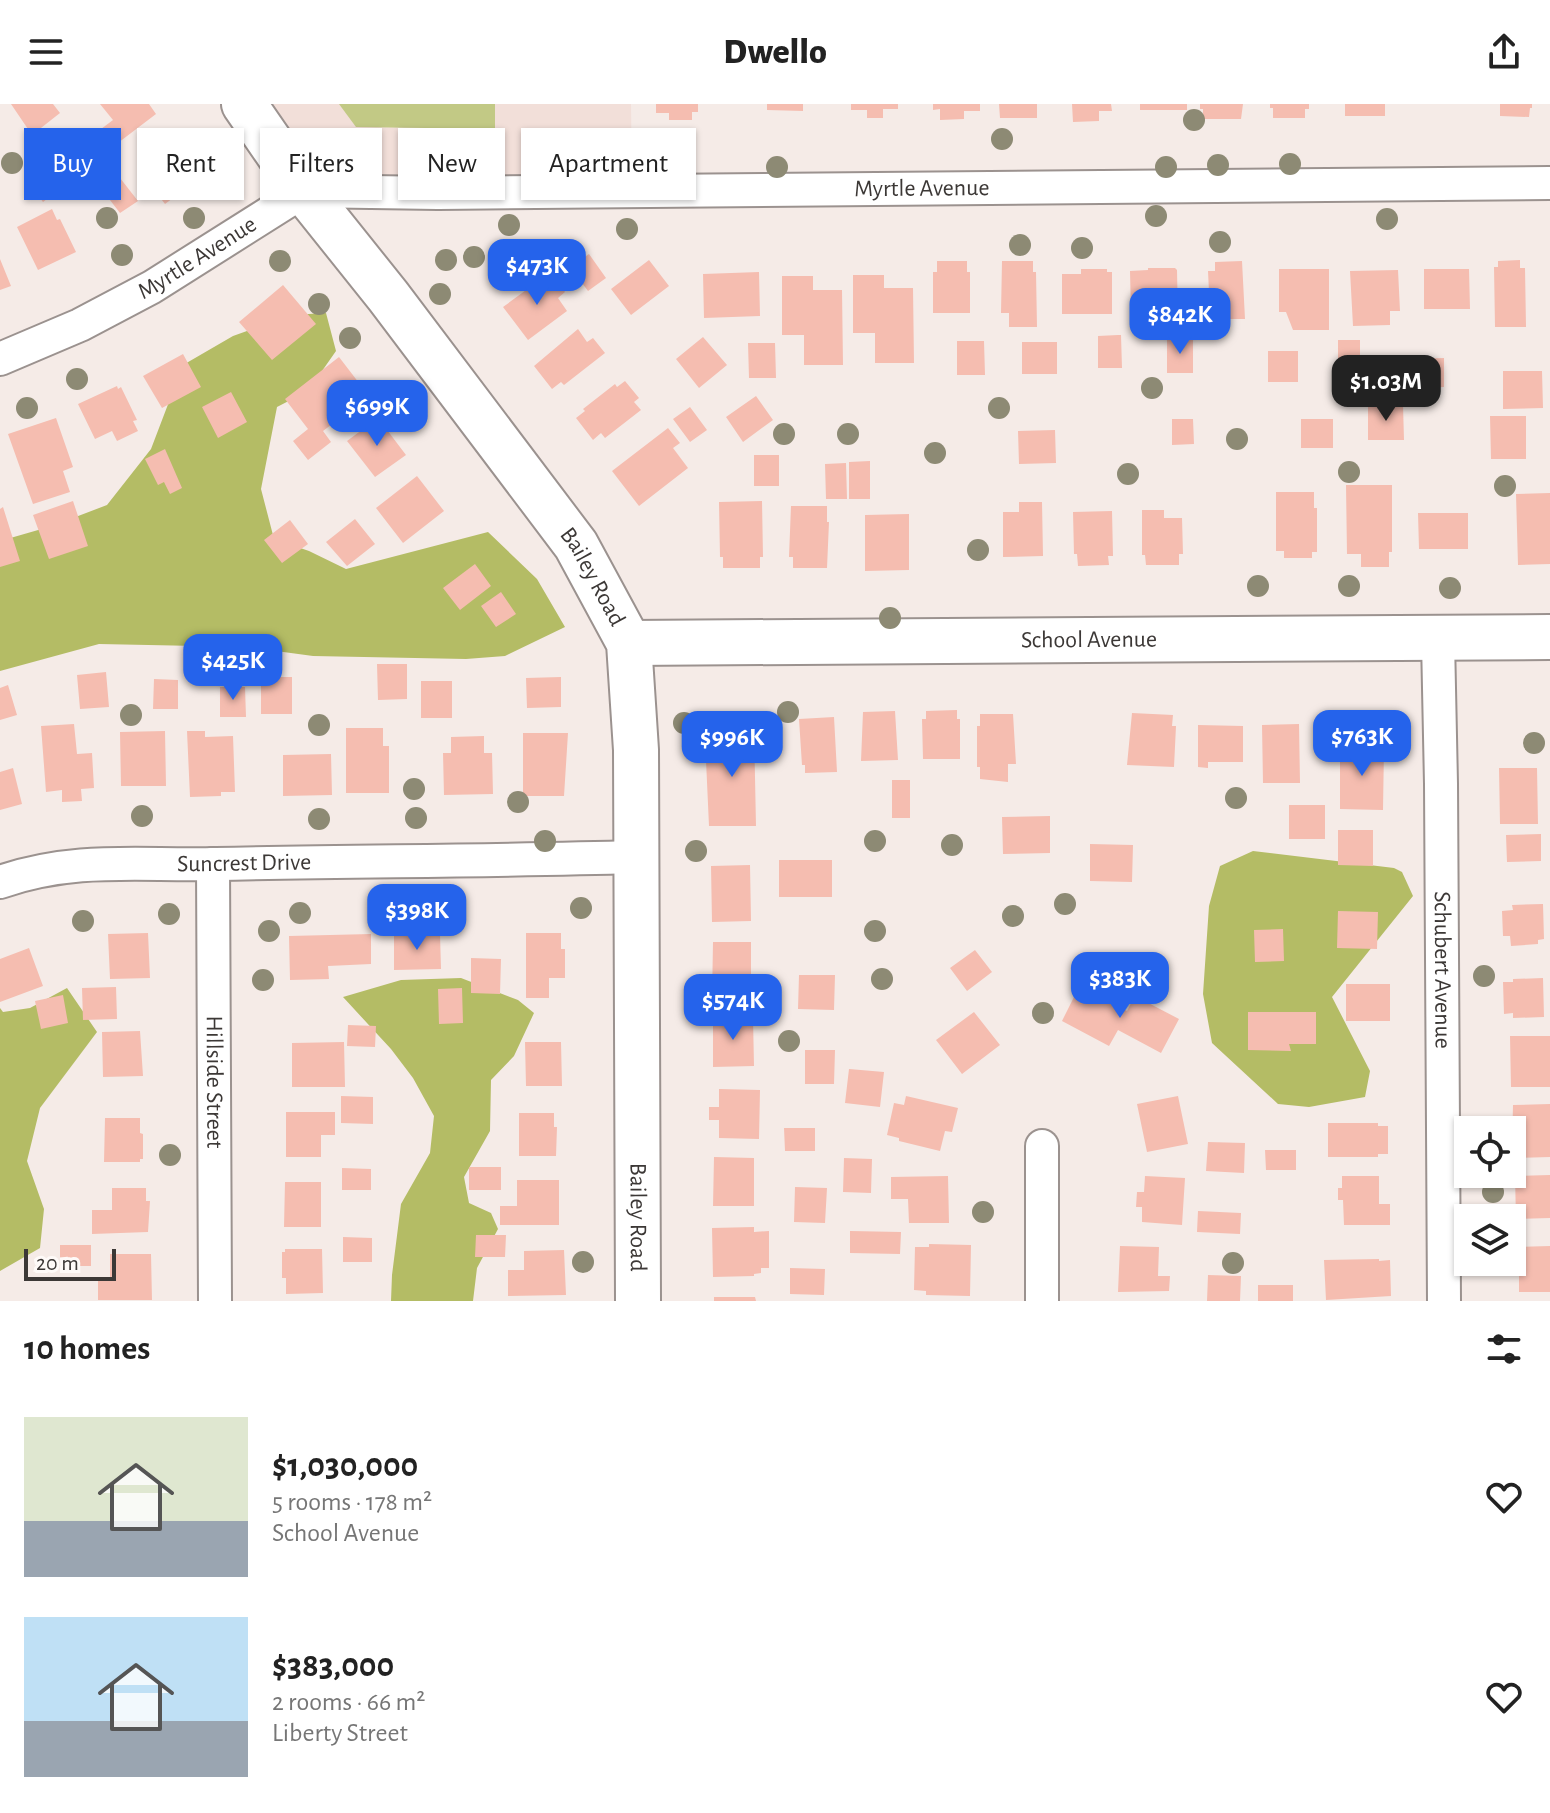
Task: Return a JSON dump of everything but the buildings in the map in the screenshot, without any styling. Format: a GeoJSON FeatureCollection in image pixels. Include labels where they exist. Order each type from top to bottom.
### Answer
{"type":"FeatureCollection","features":[{"type":"Feature","properties":{"kind":"street","name":"Bailey Road"},"geometry":{"type":"LineString","coordinates":[[244,104],[261,128]]}},
{"type":"Feature","properties":{"kind":"street","name":"Myrtle Avenue"},"geometry":{"type":"LineString","coordinates":[[382,192],[1550,183]]}},
{"type":"Feature","properties":{"kind":"street","name":"Myrtle Avenue"},"geometry":{"type":"LineString","coordinates":[[0,359],[80,325],[152,287],[290,200]]}},
{"type":"Feature","properties":{"kind":"street","name":"Bailey Road"},"geometry":{"type":"LineString","coordinates":[[311,200],[388,296],[576,545],[629,643],[636,750],[638,1301]]}},
{"type":"Feature","properties":{"kind":"street","name":"School Avenue"},"geometry":{"type":"LineString","coordinates":[[629,643],[1550,637]]}},
{"type":"Feature","properties":{"kind":"street","name":"Schubert Avenue"},"geometry":{"type":"LineString","coordinates":[[1438,640],[1444,1301]]}},
{"type":"Feature","properties":{"kind":"street","name":"Suncrest Drive"},"geometry":{"type":"LineString","coordinates":[[0,882],[50,867],[97,862],[213,864],[636,857]]}},
{"type":"Feature","properties":{"kind":"street","name":"Hillside Street"},"geometry":{"type":"LineString","coordinates":[[213,864],[215,1301]]}},
{"type":"Feature","properties":{"kind":"street"},"geometry":{"type":"LineString","coordinates":[[1042,1146],[1042,1301]]}},
{"type":"Feature","properties":{"kind":"shaded area"},"geometry":{"type":"Polygon","coordinates":[[[244,104],[631,104],[631,128],[521,128],[521,192],[505,192],[505,128],[398,128],[398,191],[382,191],[382,128],[261,128],[244,104]]]}},
{"type":"Feature","properties":{"kind":"green space"},"geometry":{"type":"Polygon","coordinates":[[[339,104],[495,104],[495,128],[356,127],[339,104]]]}},
{"type":"Feature","properties":{"kind":"green space"},"geometry":{"type":"Polygon","coordinates":[[[326,313],[336,351],[308,391],[277,407],[261,489],[274,539],[346,569],[488,532],[537,579],[565,627],[505,656],[466,659],[313,656],[247,647],[99,644],[0,671],[0,541],[107,505],[151,449],[183,365],[233,336],[291,315],[326,313]]]}},
{"type":"Feature","properties":{"kind":"green space"},"geometry":{"type":"Polygon","coordinates":[[[1253,851],[1394,868],[1402,872],[1413,896],[1332,997],[1370,1071],[1365,1097],[1309,1107],[1278,1104],[1212,1043],[1203,994],[1209,906],[1220,866],[1253,851]]]}},
{"type":"Feature","properties":{"kind":"green space"},"geometry":{"type":"Polygon","coordinates":[[[461,978],[518,1000],[534,1013],[514,1056],[491,1080],[490,1131],[464,1177],[469,1203],[491,1213],[498,1229],[477,1268],[473,1301],[391,1301],[401,1204],[430,1153],[434,1116],[413,1078],[391,1049],[343,997],[401,980],[461,978]]]}},
{"type":"Feature","properties":{"kind":"green space"},"geometry":{"type":"Polygon","coordinates":[[[67,988],[97,1032],[40,1108],[27,1161],[44,1209],[40,1248],[0,1271],[0,1008],[3,1012],[30,1008],[67,988]]]}}]}
